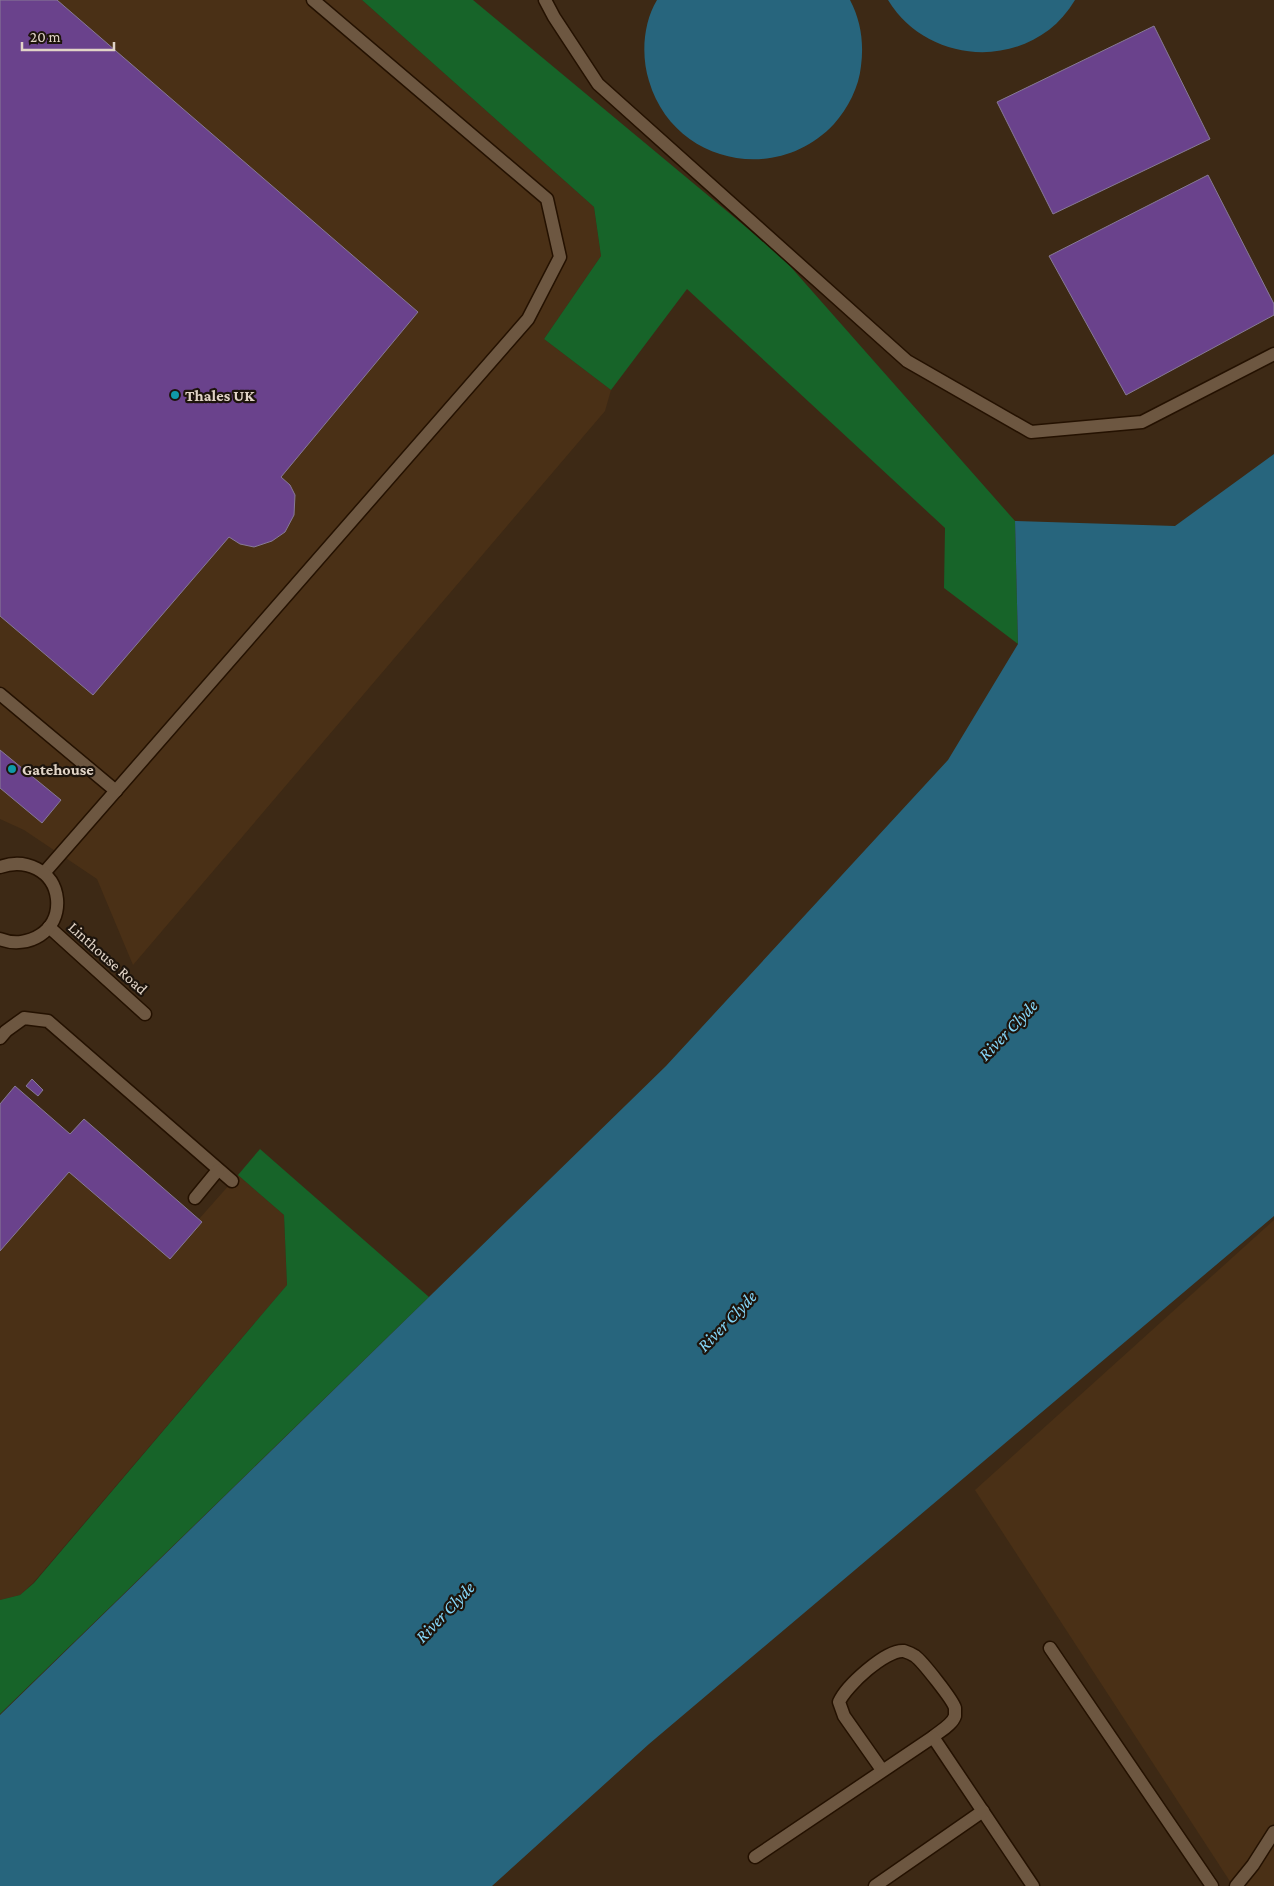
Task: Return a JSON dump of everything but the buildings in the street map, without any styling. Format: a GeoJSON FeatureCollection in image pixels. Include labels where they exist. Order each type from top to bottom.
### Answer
{"type":"FeatureCollection","features":[{"type":"Feature","properties":{"kind":"street"},"geometry":{"type":"LineString","coordinates":[[0,867],[11,863],[23,863],[34,866],[44,873],[528,319],[560,257],[547,200],[313,0]]}},
{"type":"Feature","properties":{"kind":"street"},"geometry":{"type":"LineString","coordinates":[[546,0],[554,17],[598,84],[907,362],[1031,432],[1142,422],[1274,354]]}},
{"type":"Feature","properties":{"kind":"street"},"geometry":{"type":"LineString","coordinates":[[0,694],[116,791]]}},
{"type":"Feature","properties":{"kind":"street","name":"Linthouse Road"},"geometry":{"type":"LineString","coordinates":[[0,939],[24,943],[38,938],[49,928],[56,914],[57,899],[53,885],[44,873]]}},
{"type":"Feature","properties":{"kind":"street","name":"Linthouse Road"},"geometry":{"type":"LineString","coordinates":[[49,928],[146,1014]]}},
{"type":"Feature","properties":{"kind":"street"},"geometry":{"type":"LineString","coordinates":[[0,1038],[6,1031],[24,1018],[48,1021],[232,1182]]}},
{"type":"Feature","properties":{"kind":"street"},"geometry":{"type":"LineString","coordinates":[[195,1198],[218,1170]]}},
{"type":"Feature","properties":{"kind":"street"},"geometry":{"type":"LineString","coordinates":[[1050,1648],[1212,1886]]}},
{"type":"Feature","properties":{"kind":"street"},"geometry":{"type":"LineString","coordinates":[[755,1857],[949,1725],[954,1717],[955,1708],[951,1699],[914,1655],[905,1651],[895,1652],[886,1656],[849,1687],[842,1694],[839,1702],[844,1716],[882,1770]]}},
{"type":"Feature","properties":{"kind":"street"},"geometry":{"type":"LineString","coordinates":[[933,1737],[1033,1886]]}},
{"type":"Feature","properties":{"kind":"street"},"geometry":{"type":"LineString","coordinates":[[875,1886],[983,1811]]}},
{"type":"Feature","properties":{"kind":"street"},"geometry":{"type":"LineString","coordinates":[[1236,1886],[1253,1865],[1274,1832]]}},
{"type":"Feature","properties":{"kind":"shaded area"},"geometry":{"type":"Polygon","coordinates":[[[0,0],[362,0],[594,207],[601,256],[544,339],[611,390],[605,411],[133,965],[97,879],[24,830],[0,819],[0,0]]]}},
{"type":"Feature","properties":{"kind":"shaded area"},"geometry":{"type":"Polygon","coordinates":[[[69,1172],[170,1259],[202,1222],[199,1219],[238,1175],[284,1215],[287,1285],[33,1583],[20,1595],[0,1600],[0,1251],[69,1172]]]}},
{"type":"Feature","properties":{"kind":"shaded area"},"geometry":{"type":"Polygon","coordinates":[[[1274,1220],[1274,1886],[1233,1886],[975,1490],[1274,1220]]]}},
{"type":"Feature","properties":{"kind":"green space"},"geometry":{"type":"Polygon","coordinates":[[[362,0],[473,0],[782,257],[1015,521],[1018,644],[944,588],[945,528],[687,289],[611,390],[544,339],[601,256],[594,207],[362,0]]]}},
{"type":"Feature","properties":{"kind":"green space"},"geometry":{"type":"Polygon","coordinates":[[[260,1149],[429,1297],[0,1714],[0,1600],[20,1595],[34,1583],[287,1285],[284,1215],[238,1175],[260,1149]]]}},
{"type":"Feature","properties":{"kind":"water"},"geometry":{"type":"Polygon","coordinates":[[[657,0],[850,0],[861,32],[862,49],[860,74],[852,97],[834,124],[810,143],[784,155],[756,159],[729,156],[703,147],[680,131],[661,109],[649,81],[644,50],[646,29],[657,0]]]}},
{"type":"Feature","properties":{"kind":"water"},"geometry":{"type":"Polygon","coordinates":[[[888,0],[1075,0],[1057,23],[1034,39],[1009,49],[982,52],[955,49],[929,39],[906,23],[888,0]]]}},
{"type":"Feature","properties":{"kind":"water","name":"River Clyde"},"geometry":{"type":"Polygon","coordinates":[[[1274,454],[1274,1216],[649,1744],[492,1886],[0,1886],[0,1715],[666,1066],[948,760],[1018,644],[1015,521],[1175,526],[1274,454]]]}},
{"type":"Feature","properties":{"kind":"place","name":"Thales UK"},"geometry":{"type":"Point","coordinates":[175,395]}},
{"type":"Feature","properties":{"kind":"place","name":"Gatehouse"},"geometry":{"type":"Point","coordinates":[12,769]}}]}
